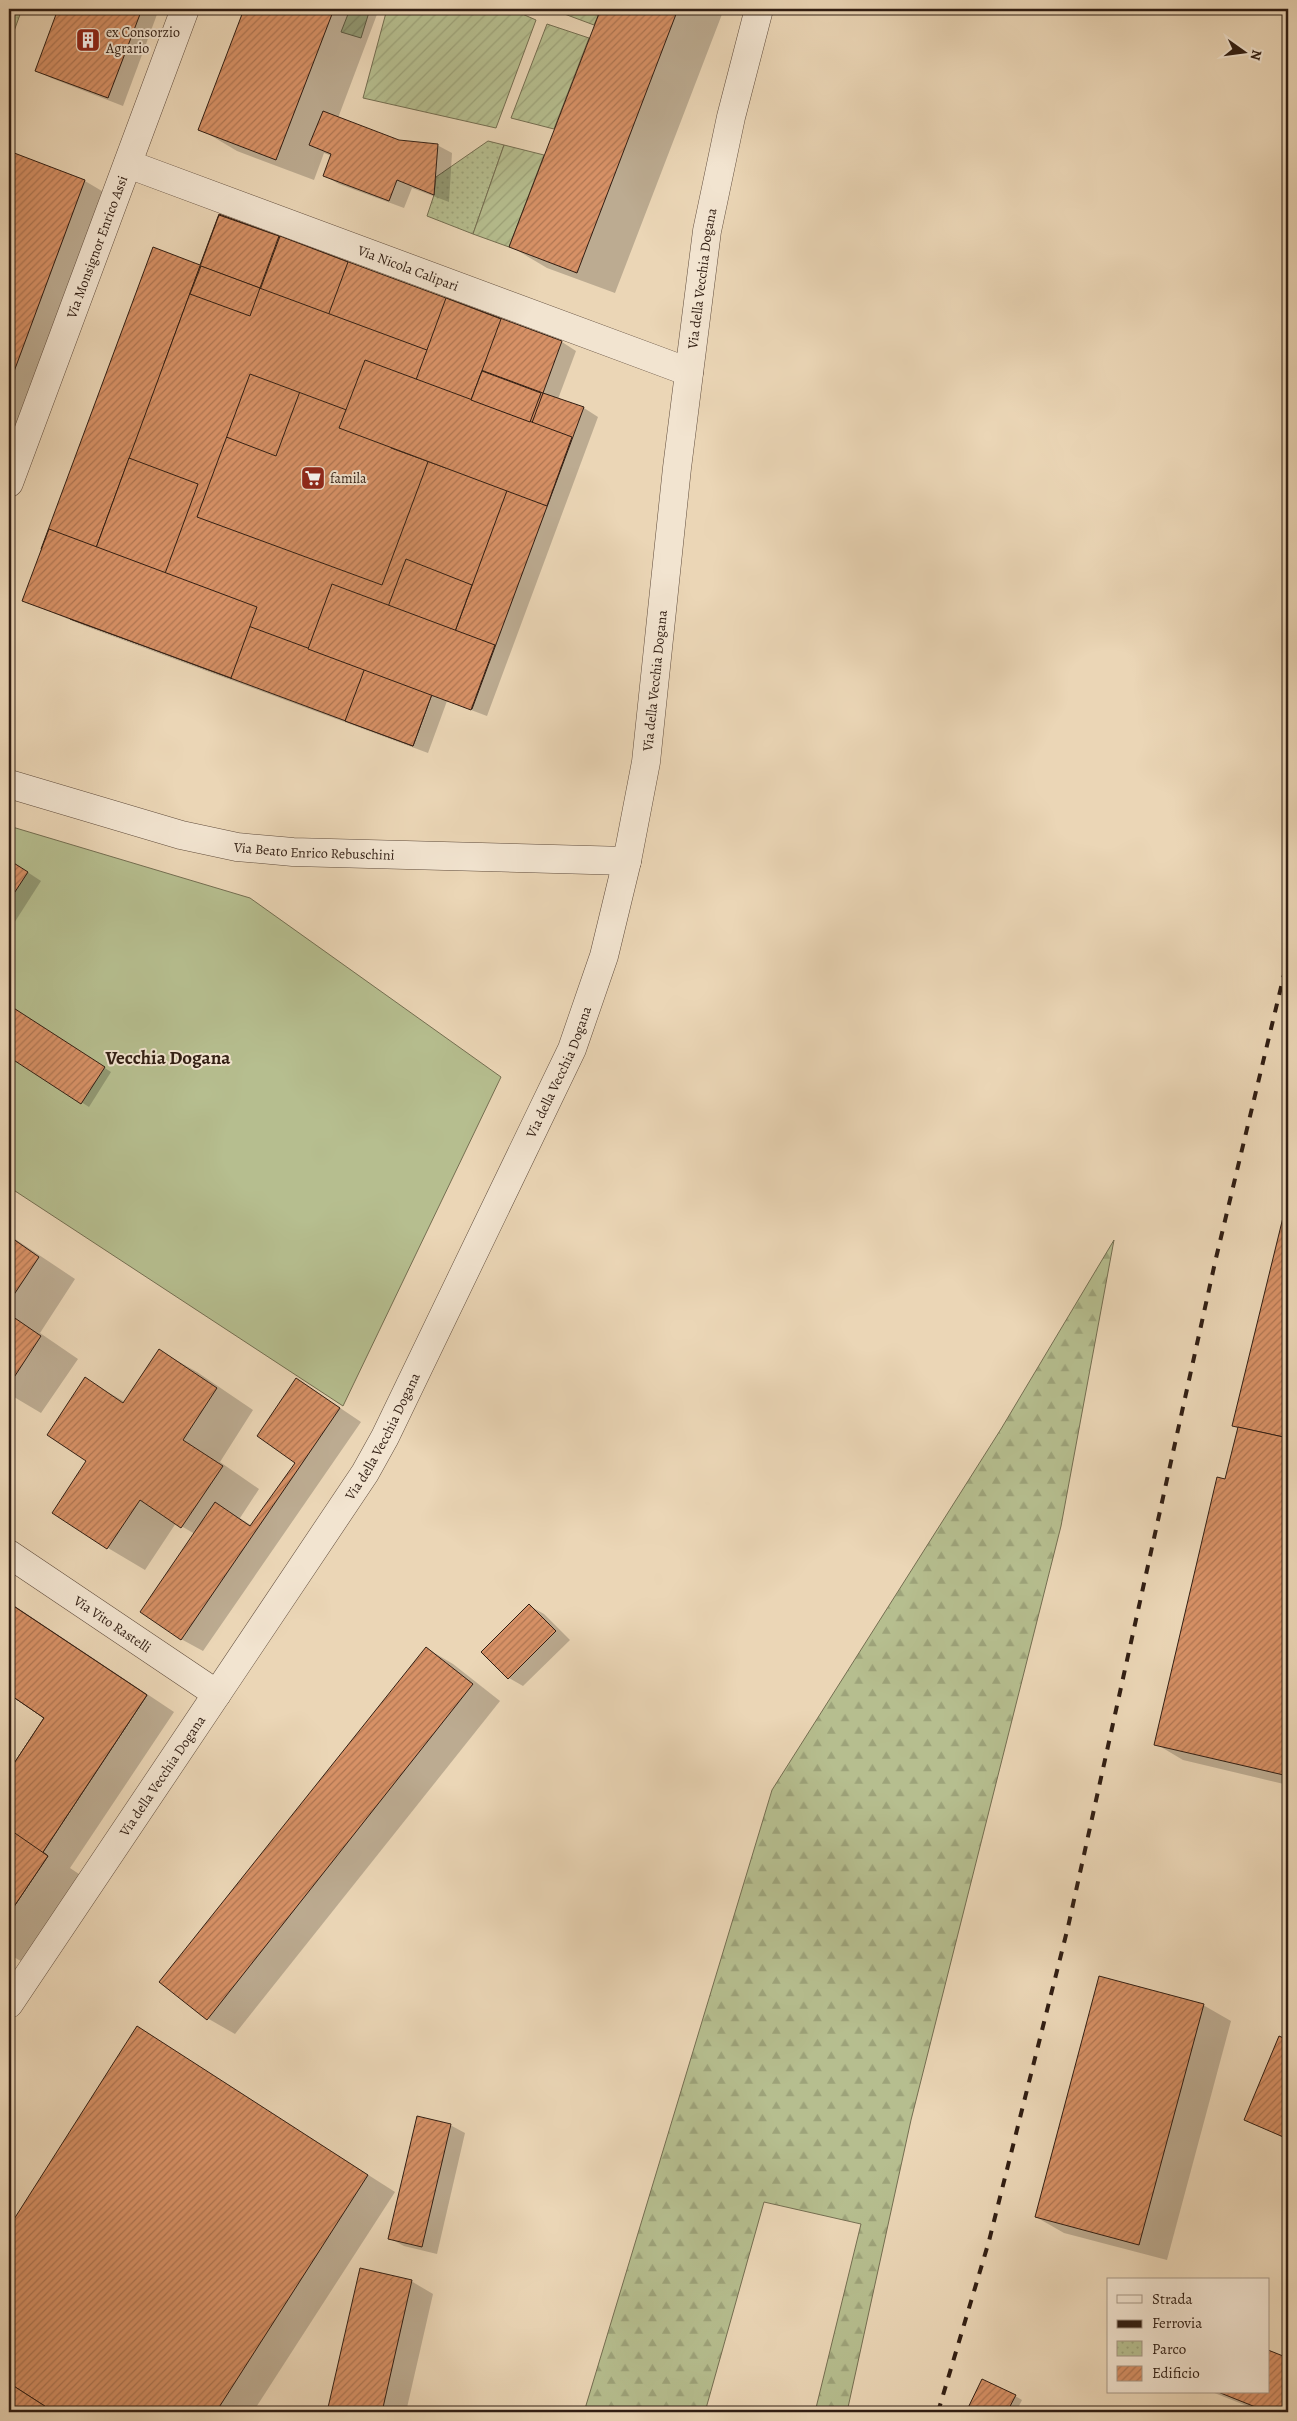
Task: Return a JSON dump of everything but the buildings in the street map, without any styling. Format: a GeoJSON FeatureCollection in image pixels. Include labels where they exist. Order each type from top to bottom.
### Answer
{"type":"FeatureCollection","features":[{"type":"Feature","properties":{"kind":"street","name":"Via Monsignor Enrico Assi"},"geometry":{"type":"LineString","coordinates":[[9,483],[185,9]]}},
{"type":"Feature","properties":{"kind":"street","name":"Via della Vecchia Dogana"},"geometry":{"type":"LineString","coordinates":[[9,2004],[365,1473],[385,1437],[572,1049],[604,956],[627,861],[646,762],[689,372],[707,231],[731,117],[759,9]]}},
{"type":"Feature","properties":{"kind":"street","name":"Via Nicola Calipari"},"geometry":{"type":"LineString","coordinates":[[128,164],[689,372]]}},
{"type":"Feature","properties":{"kind":"street","name":"Via Beato Enrico Rebuschini"},"geometry":{"type":"LineString","coordinates":[[9,784],[181,835],[237,847],[293,852],[627,861]]}},
{"type":"Feature","properties":{"kind":"street","name":"Via Vito Rastelli"},"geometry":{"type":"LineString","coordinates":[[9,1554],[218,1694]]}},
{"type":"Feature","properties":{"kind":"green space"},"geometry":{"type":"Polygon","coordinates":[[[9,9],[22,9],[9,45],[9,9]]]}},
{"type":"Feature","properties":{"kind":"green space"},"geometry":{"type":"Polygon","coordinates":[[[350,9],[370,9],[361,38],[341,32],[350,9]]]}},
{"type":"Feature","properties":{"kind":"green space"},"geometry":{"type":"Polygon","coordinates":[[[387,9],[511,9],[536,20],[496,128],[363,98],[387,9]]]}},
{"type":"Feature","properties":{"kind":"green space"},"geometry":{"type":"Polygon","coordinates":[[[551,9],[595,9],[600,11],[594,25],[551,9]]]}},
{"type":"Feature","properties":{"kind":"green space"},"geometry":{"type":"Polygon","coordinates":[[[547,24],[589,38],[554,129],[511,118],[547,24]]]}},
{"type":"Feature","properties":{"kind":"green space"},"geometry":{"type":"Polygon","coordinates":[[[488,141],[504,145],[473,234],[427,216],[434,195],[436,177],[488,141]]]}},
{"type":"Feature","properties":{"kind":"green space"},"geometry":{"type":"Polygon","coordinates":[[[504,145],[544,155],[509,247],[473,234],[504,145]]]}},
{"type":"Feature","properties":{"kind":"green space"},"geometry":{"type":"Polygon","coordinates":[[[9,826],[250,898],[501,1077],[343,1406],[9,1187],[9,826]]]}},
{"type":"Feature","properties":{"kind":"green space"},"geometry":{"type":"Polygon","coordinates":[[[1114,1240],[1061,1526],[911,2120],[847,2412],[815,2412],[861,2224],[764,2202],[705,2412],[584,2412],[772,1790],[1001,1429],[1114,1240]]]}},
{"type":"Feature","properties":{"kind":"railway"},"geometry":{"type":"LineString","coordinates":[[938,2412],[989,2241],[1068,1927],[1216,1258],[1288,958]]}},
{"type":"Feature","properties":{"kind":"place","name":"ex Consorzio Agrario"},"geometry":{"type":"Point","coordinates":[88,40]}},
{"type":"Feature","properties":{"kind":"place","name":"famila"},"geometry":{"type":"Point","coordinates":[313,478]}},
{"type":"Feature","properties":{"kind":"district","name":"Vecchia Dogana"},"geometry":{"type":"Point","coordinates":[168,1058]}}]}
